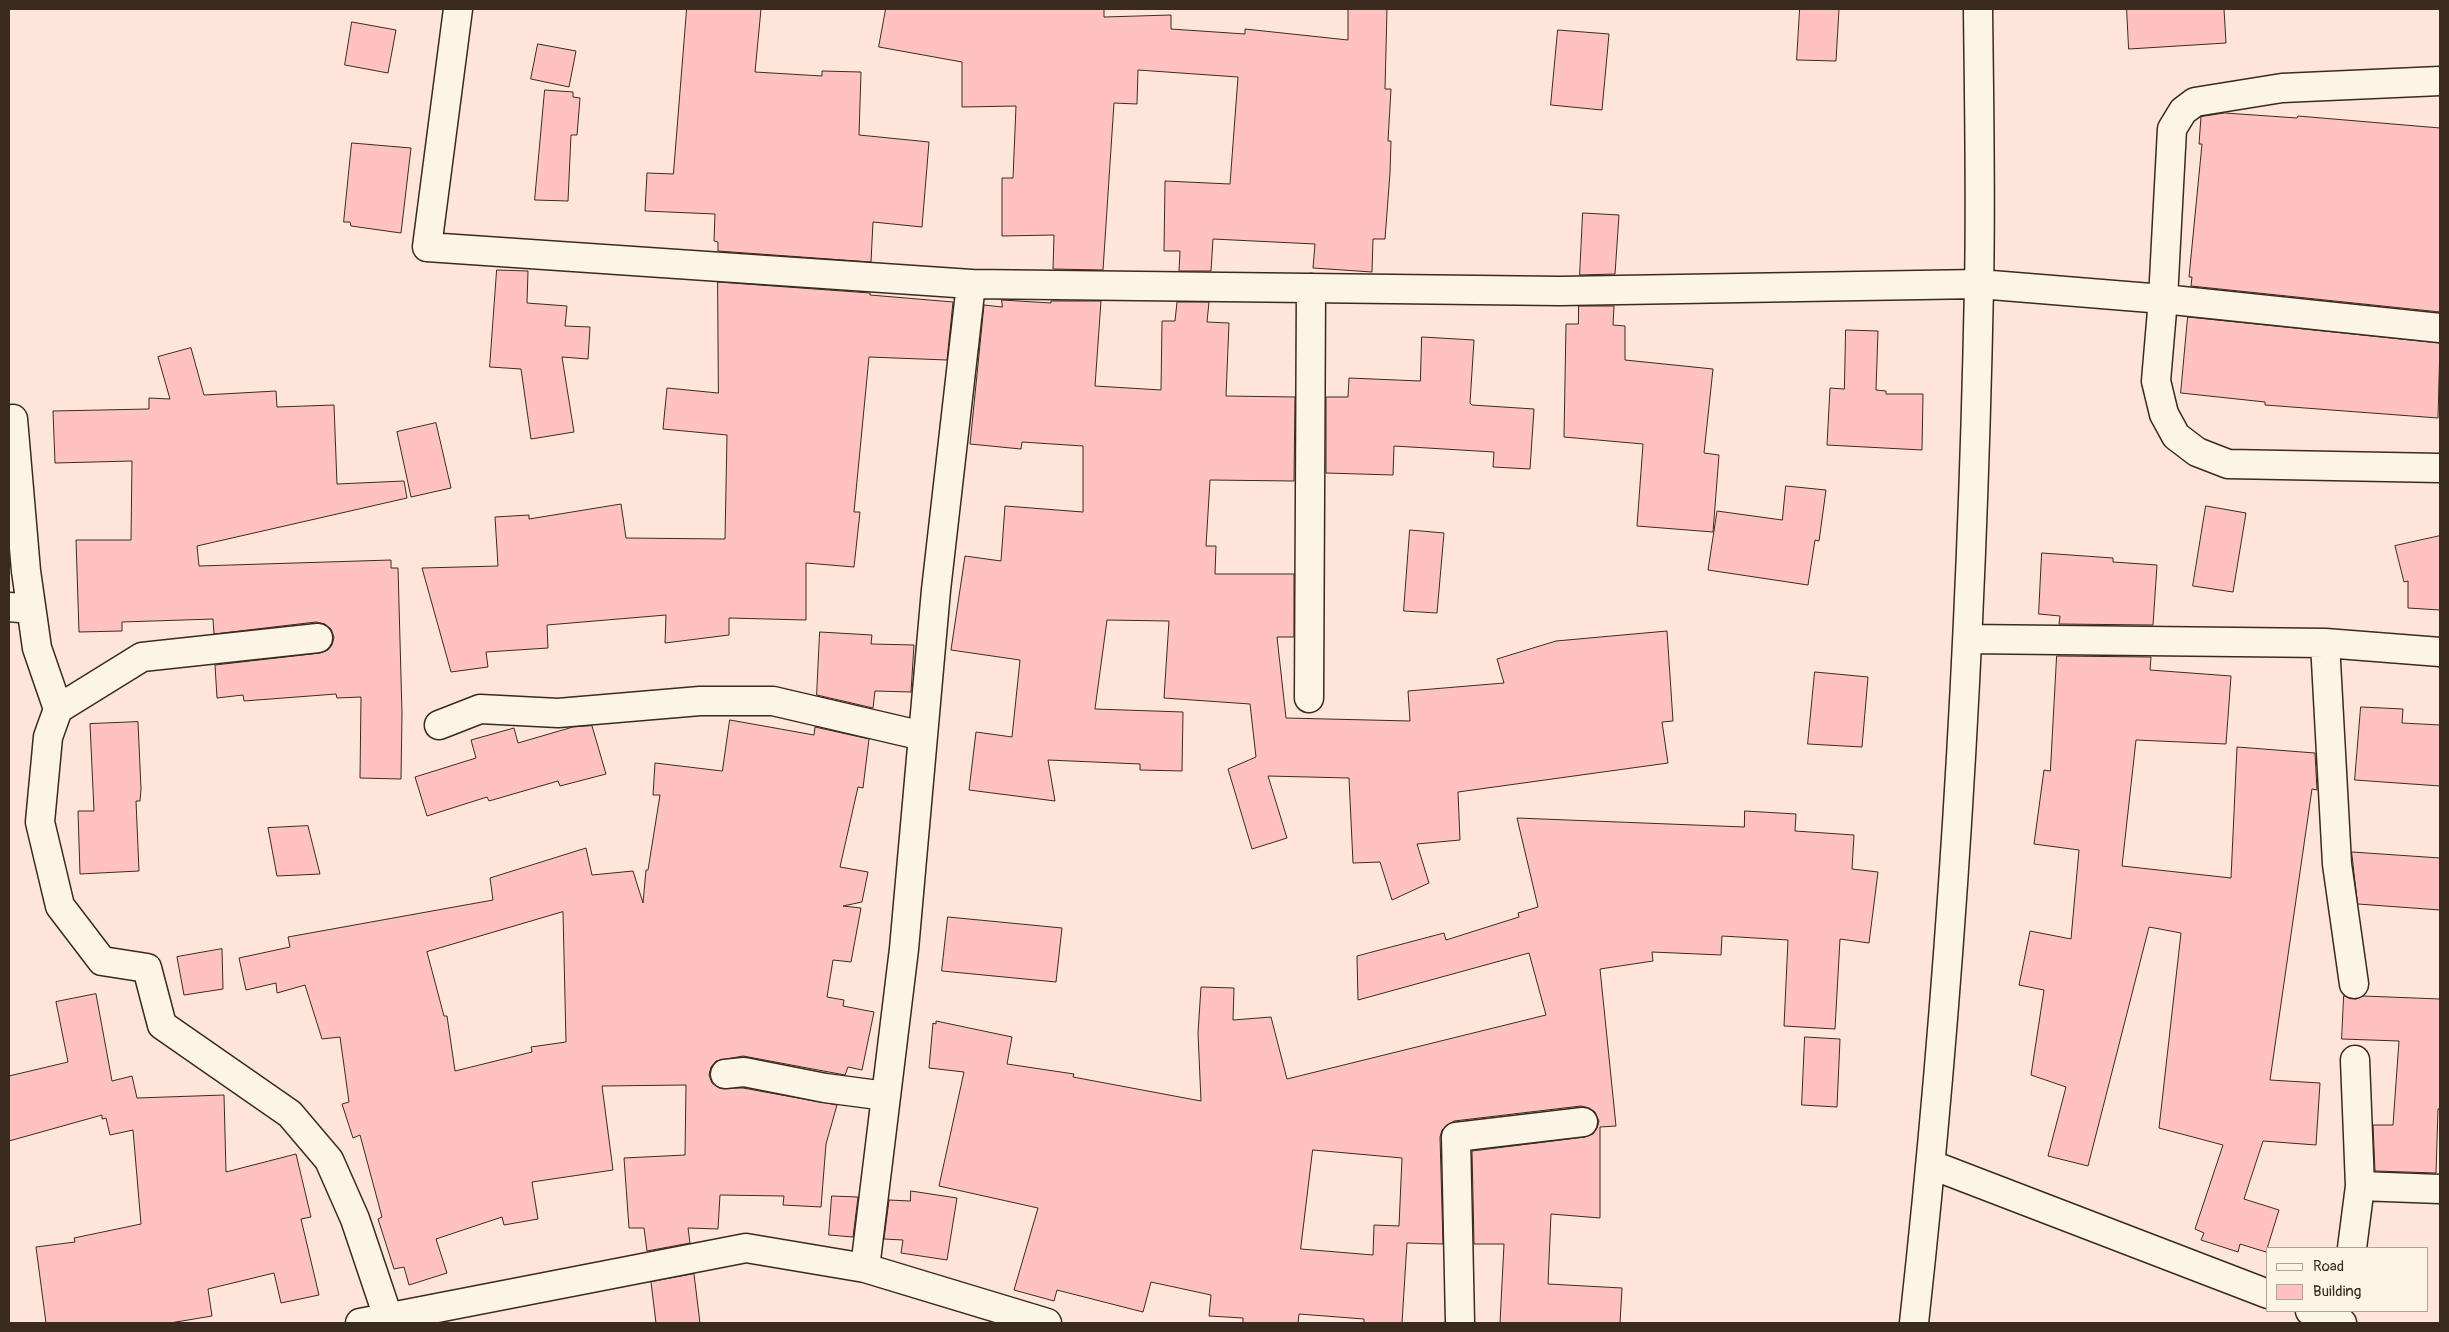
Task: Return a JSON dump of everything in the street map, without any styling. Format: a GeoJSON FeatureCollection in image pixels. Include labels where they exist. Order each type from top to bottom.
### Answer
{"type":"FeatureCollection","features":[{"type":"Feature","properties":{"kind":"street"},"geometry":{"type":"LineString","coordinates":[[458,9],[428,247],[971,284],[1560,291],[1979,284],[2163,299],[2440,328]]}},
{"type":"Feature","properties":{"kind":"street"},"geometry":{"type":"LineString","coordinates":[[1914,1323],[1932,1165],[1968,639],[1979,284],[1978,9]]}},
{"type":"Feature","properties":{"kind":"street"},"geometry":{"type":"LineString","coordinates":[[2440,82],[2282,88],[2194,102],[2183,111],[2172,129],[2163,299],[2156,381],[2164,414],[2176,436],[2197,452],[2228,464],[2440,468]]}},
{"type":"Feature","properties":{"kind":"street"},"geometry":{"type":"LineString","coordinates":[[865,1268],[904,949],[936,590],[971,284]]}},
{"type":"Feature","properties":{"kind":"street"},"geometry":{"type":"LineString","coordinates":[[1309,698],[1311,288]]}},
{"type":"Feature","properties":{"kind":"street"},"geometry":{"type":"LineString","coordinates":[[13,419],[20,608],[37,648],[58,709]]}},
{"type":"Feature","properties":{"kind":"street"},"geometry":{"type":"LineString","coordinates":[[318,638],[142,657],[58,709],[48,737],[40,822],[60,906],[102,961],[146,968],[162,1025],[290,1114],[329,1160],[355,1219],[388,1317]]}},
{"type":"Feature","properties":{"kind":"street"},"geometry":{"type":"LineString","coordinates":[[1968,639],[2325,643],[2440,652]]}},
{"type":"Feature","properties":{"kind":"street"},"geometry":{"type":"LineString","coordinates":[[2325,643],[2337,864],[2354,984]]}},
{"type":"Feature","properties":{"kind":"street"},"geometry":{"type":"LineString","coordinates":[[440,725],[480,709],[558,713],[700,702],[773,701],[923,736]]}},
{"type":"Feature","properties":{"kind":"street"},"geometry":{"type":"LineString","coordinates":[[2352,1247],[2360,1186],[2355,1060]]}},
{"type":"Feature","properties":{"kind":"street"},"geometry":{"type":"LineString","coordinates":[[725,1074],[744,1072],[825,1088],[886,1096]]}},
{"type":"Feature","properties":{"kind":"street"},"geometry":{"type":"LineString","coordinates":[[1460,1323],[1456,1137],[1583,1122]]}},
{"type":"Feature","properties":{"kind":"street"},"geometry":{"type":"LineString","coordinates":[[1932,1165],[2266,1293]]}},
{"type":"Feature","properties":{"kind":"street"},"geometry":{"type":"LineString","coordinates":[[2360,1186],[2440,1189]]}},
{"type":"Feature","properties":{"kind":"street"},"geometry":{"type":"LineString","coordinates":[[360,1323],[746,1248],[865,1268],[1047,1323]]}},
{"type":"Feature","properties":{"kind":"street"},"geometry":{"type":"LineString","coordinates":[[2313,1312],[2343,1323]]}},
{"type":"Feature","properties":{"kind":"building"},"geometry":{"type":"Polygon","coordinates":[[[687,9],[761,9],[755,72],[822,76],[822,71],[861,72],[859,135],[929,142],[922,227],[873,222],[871,262],[718,251],[718,242],[714,241],[715,214],[645,211],[647,173],[673,174],[687,9]]]}},
{"type":"Feature","properties":{"kind":"building"},"geometry":{"type":"Polygon","coordinates":[[[886,9],[1104,9],[1104,17],[1171,15],[1171,29],[1245,34],[1245,29],[1348,40],[1348,9],[1387,9],[1385,89],[1391,89],[1388,141],[1391,141],[1390,173],[1385,239],[1373,239],[1372,272],[1313,268],[1315,244],[1213,239],[1211,271],[1179,271],[1180,251],[1164,251],[1165,181],[1230,184],[1238,77],[1138,70],[1137,104],[1114,103],[1103,270],[1053,269],[1054,235],[1002,236],[1002,178],[1013,178],[1016,106],[962,107],[962,62],[879,47],[886,9]]]}},
{"type":"Feature","properties":{"kind":"building"},"geometry":{"type":"Polygon","coordinates":[[[1800,9],[1839,9],[1836,61],[1797,60],[1800,9]]]}},
{"type":"Feature","properties":{"kind":"building"},"geometry":{"type":"Polygon","coordinates":[[[2127,9],[2224,9],[2226,43],[2129,49],[2127,9]]]}},
{"type":"Feature","properties":{"kind":"building"},"geometry":{"type":"Polygon","coordinates":[[[352,22],[396,30],[388,73],[345,65],[352,22]]]}},
{"type":"Feature","properties":{"kind":"building"},"geometry":{"type":"Polygon","coordinates":[[[1558,30],[1609,34],[1602,110],[1551,105],[1558,30]]]}},
{"type":"Feature","properties":{"kind":"building"},"geometry":{"type":"Polygon","coordinates":[[[538,44],[576,51],[569,87],[531,79],[538,44]]]}},
{"type":"Feature","properties":{"kind":"building"},"geometry":{"type":"Polygon","coordinates":[[[545,90],[573,92],[573,97],[580,98],[577,135],[571,135],[568,201],[535,200],[545,90]]]}},
{"type":"Feature","properties":{"kind":"building"},"geometry":{"type":"Polygon","coordinates":[[[2225,113],[2297,118],[2298,116],[2440,128],[2440,312],[2191,286],[2192,277],[2189,277],[2202,144],[2199,144],[2201,117],[2225,113]]]}},
{"type":"Feature","properties":{"kind":"building"},"geometry":{"type":"Polygon","coordinates":[[[352,143],[411,148],[401,233],[351,226],[350,222],[344,222],[352,143]]]}},
{"type":"Feature","properties":{"kind":"building"},"geometry":{"type":"Polygon","coordinates":[[[1583,213],[1619,215],[1615,274],[1580,275],[1583,213]]]}},
{"type":"Feature","properties":{"kind":"building"},"geometry":{"type":"Polygon","coordinates":[[[497,270],[528,271],[527,303],[567,306],[565,326],[590,327],[588,359],[562,357],[574,432],[531,439],[521,369],[490,367],[497,270]]]}},
{"type":"Feature","properties":{"kind":"building"},"geometry":{"type":"Polygon","coordinates":[[[718,282],[870,293],[870,295],[953,302],[947,360],[869,357],[854,512],[860,512],[854,567],[806,563],[806,620],[729,618],[729,635],[665,643],[666,615],[547,625],[548,648],[486,652],[488,667],[451,672],[422,568],[498,566],[495,517],[529,515],[529,519],[621,504],[626,538],[725,539],[727,435],[663,429],[667,388],[718,393],[718,282]]]}},
{"type":"Feature","properties":{"kind":"building"},"geometry":{"type":"Polygon","coordinates":[[[1002,300],[1051,303],[1051,301],[1101,301],[1095,386],[1161,390],[1162,321],[1175,321],[1177,302],[1209,302],[1207,322],[1229,323],[1226,396],[1295,397],[1294,481],[1210,480],[1206,546],[1216,546],[1215,574],[1294,574],[1294,637],[1277,637],[1286,718],[1410,721],[1408,691],[1504,683],[1497,659],[1556,641],[1667,631],[1673,721],[1662,722],[1668,763],[1458,792],[1460,840],[1417,844],[1429,883],[1392,900],[1380,862],[1353,863],[1349,778],[1268,776],[1287,838],[1252,849],[1228,769],[1256,757],[1250,704],[1164,698],[1169,621],[1107,620],[1095,709],[1183,712],[1182,771],[1140,770],[1140,764],[1048,760],[1055,801],[969,790],[976,732],[1012,737],[1020,660],[951,650],[965,556],[1001,561],[1005,506],[1083,512],[1083,446],[1022,442],[1021,449],[970,444],[984,305],[1002,307],[1002,300]]]}},
{"type":"Feature","properties":{"kind":"building"},"geometry":{"type":"Polygon","coordinates":[[[1579,306],[1614,306],[1613,325],[1625,326],[1625,360],[1713,369],[1704,453],[1719,455],[1713,532],[1637,526],[1643,444],[1564,437],[1566,324],[1578,324],[1579,306]]]}},
{"type":"Feature","properties":{"kind":"building"},"geometry":{"type":"Polygon","coordinates":[[[2188,317],[2440,343],[2438,418],[2265,405],[2265,402],[2181,393],[2188,317]]]}},
{"type":"Feature","properties":{"kind":"building"},"geometry":{"type":"Polygon","coordinates":[[[1846,330],[1878,331],[1876,390],[1886,391],[1886,394],[1923,394],[1922,450],[1827,445],[1830,388],[1844,389],[1846,330]]]}},
{"type":"Feature","properties":{"kind":"building"},"geometry":{"type":"Polygon","coordinates":[[[1422,337],[1474,340],[1470,403],[1472,405],[1534,409],[1530,469],[1493,467],[1494,452],[1394,446],[1393,475],[1326,473],[1326,397],[1348,397],[1349,378],[1420,381],[1422,337]]]}},
{"type":"Feature","properties":{"kind":"building"},"geometry":{"type":"Polygon","coordinates":[[[191,348],[204,395],[276,391],[277,407],[334,405],[337,484],[404,481],[407,498],[197,546],[199,566],[391,560],[391,568],[398,568],[402,713],[401,779],[360,778],[361,697],[337,698],[336,694],[244,701],[243,695],[217,698],[215,665],[320,653],[328,650],[332,645],[334,637],[331,629],[325,624],[316,622],[214,634],[213,619],[122,622],[122,631],[79,632],[76,540],[131,540],[132,461],[55,463],[53,411],[149,409],[149,398],[170,399],[158,357],[191,348]]]}},
{"type":"Feature","properties":{"kind":"building"},"geometry":{"type":"Polygon","coordinates":[[[436,423],[451,488],[411,497],[397,432],[436,423]]]}},
{"type":"Feature","properties":{"kind":"building"},"geometry":{"type":"Polygon","coordinates":[[[1786,486],[1826,490],[1819,541],[1815,540],[1808,585],[1708,570],[1717,511],[1782,520],[1786,486]]]}},
{"type":"Feature","properties":{"kind":"building"},"geometry":{"type":"Polygon","coordinates":[[[2206,506],[2246,513],[2233,592],[2193,586],[2206,506]]]}},
{"type":"Feature","properties":{"kind":"building"},"geometry":{"type":"Polygon","coordinates":[[[1410,530],[1444,533],[1437,613],[1404,611],[1410,530]]]}},
{"type":"Feature","properties":{"kind":"building"},"geometry":{"type":"Polygon","coordinates":[[[2440,536],[2440,610],[2408,608],[2408,581],[2404,582],[2395,546],[2440,536]]]}},
{"type":"Feature","properties":{"kind":"building"},"geometry":{"type":"Polygon","coordinates":[[[2042,553],[2113,558],[2113,562],[2157,565],[2153,625],[2059,624],[2060,616],[2039,614],[2042,553]]]}},
{"type":"Feature","properties":{"kind":"building"},"geometry":{"type":"Polygon","coordinates":[[[820,632],[872,635],[871,644],[914,645],[911,692],[875,691],[873,708],[817,695],[820,632]]]}},
{"type":"Feature","properties":{"kind":"building"},"geometry":{"type":"Polygon","coordinates":[[[2057,656],[2151,657],[2150,670],[2231,676],[2226,744],[2136,740],[2122,866],[2231,878],[2237,747],[2315,753],[2317,790],[2312,789],[2270,1080],[2320,1083],[2316,1145],[2263,1141],[2244,1199],[2279,1210],[2266,1252],[2240,1244],[2238,1252],[2201,1240],[2204,1233],[2195,1229],[2223,1145],[2159,1128],[2181,933],[2149,927],[2088,1166],[2048,1156],[2066,1087],[2031,1075],[2044,990],[2019,985],[2030,931],[2071,939],[2079,850],[2034,844],[2044,770],[2050,771],[2057,656]]]}},
{"type":"Feature","properties":{"kind":"building"},"geometry":{"type":"Polygon","coordinates":[[[1815,672],[1868,677],[1862,747],[1808,744],[1815,672]]]}},
{"type":"Feature","properties":{"kind":"building"},"geometry":{"type":"Polygon","coordinates":[[[2361,707],[2403,709],[2402,723],[2440,725],[2440,786],[2355,780],[2361,707]]]}},
{"type":"Feature","properties":{"kind":"building"},"geometry":{"type":"Polygon","coordinates":[[[730,720],[814,735],[815,727],[869,739],[863,788],[858,787],[840,867],[868,872],[862,902],[843,906],[861,908],[851,962],[833,960],[827,997],[844,1000],[843,1006],[874,1012],[862,1070],[848,1067],[845,1075],[743,1056],[716,1061],[711,1067],[709,1075],[712,1083],[719,1088],[743,1088],[837,1105],[826,1144],[821,1207],[783,1205],[784,1196],[720,1195],[718,1229],[688,1228],[690,1243],[647,1251],[644,1228],[629,1228],[624,1158],[685,1155],[686,1085],[602,1086],[613,1170],[532,1182],[538,1219],[504,1225],[502,1217],[436,1239],[447,1273],[409,1285],[404,1267],[394,1269],[378,1219],[382,1217],[360,1135],[353,1138],[342,1104],[349,1102],[340,1037],[322,1039],[305,985],[277,993],[276,983],[246,990],[239,958],[290,947],[288,937],[493,900],[490,878],[586,848],[592,875],[633,871],[643,903],[646,870],[648,870],[660,795],[653,795],[655,763],[722,771],[730,720]],[[563,912],[427,952],[444,1016],[447,1016],[455,1071],[532,1052],[531,1047],[566,1042],[563,912]]]}},
{"type":"Feature","properties":{"kind":"building"},"geometry":{"type":"Polygon","coordinates":[[[138,722],[141,789],[140,801],[136,801],[139,871],[80,874],[78,811],[94,811],[90,724],[138,722]]]}},
{"type":"Feature","properties":{"kind":"building"},"geometry":{"type":"Polygon","coordinates":[[[592,726],[606,774],[560,786],[558,781],[489,801],[487,797],[427,816],[415,777],[476,758],[471,740],[514,728],[518,743],[573,727],[592,726]]]}},
{"type":"Feature","properties":{"kind":"building"},"geometry":{"type":"Polygon","coordinates":[[[1745,811],[1796,814],[1795,831],[1854,835],[1852,869],[1878,872],[1869,943],[1840,939],[1835,1029],[1784,1026],[1788,940],[1722,936],[1721,955],[1652,952],[1653,961],[1600,969],[1616,1126],[1600,1127],[1600,1218],[1551,1214],[1548,1284],[1622,1288],[1620,1323],[1500,1323],[1504,1244],[1474,1244],[1472,1151],[1585,1137],[1593,1134],[1599,1121],[1595,1112],[1581,1106],[1454,1121],[1442,1130],[1440,1137],[1443,1244],[1407,1243],[1402,1323],[1364,1323],[1364,1319],[1299,1314],[1298,1323],[1243,1323],[1243,1318],[1209,1316],[1211,1295],[1151,1282],[1143,1312],[1057,1290],[1054,1301],[1014,1290],[1038,1208],[939,1186],[964,1072],[929,1068],[933,1023],[936,1024],[936,1021],[1012,1037],[1007,1064],[1074,1074],[1073,1077],[1201,1101],[1198,1033],[1201,987],[1234,988],[1233,1020],[1271,1017],[1287,1079],[1546,1015],[1529,953],[1358,1000],[1357,956],[1444,933],[1446,940],[1519,917],[1518,913],[1538,907],[1517,818],[1744,827],[1745,811]],[[1313,1150],[1301,1249],[1373,1255],[1374,1225],[1399,1226],[1402,1158],[1313,1150]]]}},
{"type":"Feature","properties":{"kind":"building"},"geometry":{"type":"Polygon","coordinates":[[[308,826],[320,874],[277,876],[268,828],[308,826]]]}},
{"type":"Feature","properties":{"kind":"building"},"geometry":{"type":"Polygon","coordinates":[[[2352,852],[2440,858],[2440,910],[2358,904],[2352,852]]]}},
{"type":"Feature","properties":{"kind":"building"},"geometry":{"type":"Polygon","coordinates":[[[948,917],[1062,928],[1056,982],[942,971],[948,917]]]}},
{"type":"Feature","properties":{"kind":"building"},"geometry":{"type":"Polygon","coordinates":[[[222,949],[223,989],[184,995],[177,957],[222,949]]]}},
{"type":"Feature","properties":{"kind":"building"},"geometry":{"type":"Polygon","coordinates":[[[96,994],[112,1081],[132,1076],[137,1098],[224,1095],[226,1172],[296,1154],[311,1217],[301,1219],[319,1295],[281,1303],[274,1273],[208,1289],[212,1316],[170,1323],[46,1323],[36,1247],[75,1242],[74,1238],[141,1224],[133,1130],[110,1135],[106,1118],[102,1119],[102,1115],[9,1141],[9,1076],[68,1062],[56,1002],[96,994]]]}},
{"type":"Feature","properties":{"kind":"building"},"geometry":{"type":"Polygon","coordinates":[[[2344,996],[2356,999],[2363,996],[2440,999],[2440,1109],[2438,1109],[2436,1173],[2375,1171],[2373,1125],[2393,1125],[2399,1041],[2342,1039],[2344,996]]]}},
{"type":"Feature","properties":{"kind":"building"},"geometry":{"type":"Polygon","coordinates":[[[1805,1037],[1840,1039],[1837,1107],[1802,1105],[1805,1037]]]}},
{"type":"Feature","properties":{"kind":"building"},"geometry":{"type":"Polygon","coordinates":[[[911,1191],[957,1198],[947,1260],[901,1253],[903,1240],[884,1239],[889,1200],[910,1201],[911,1191]]]}},
{"type":"Feature","properties":{"kind":"building"},"geometry":{"type":"Polygon","coordinates":[[[832,1196],[858,1197],[853,1237],[829,1235],[832,1196]]]}},
{"type":"Feature","properties":{"kind":"building"},"geometry":{"type":"Polygon","coordinates":[[[694,1274],[700,1323],[656,1323],[651,1282],[694,1274]]]}}]}
